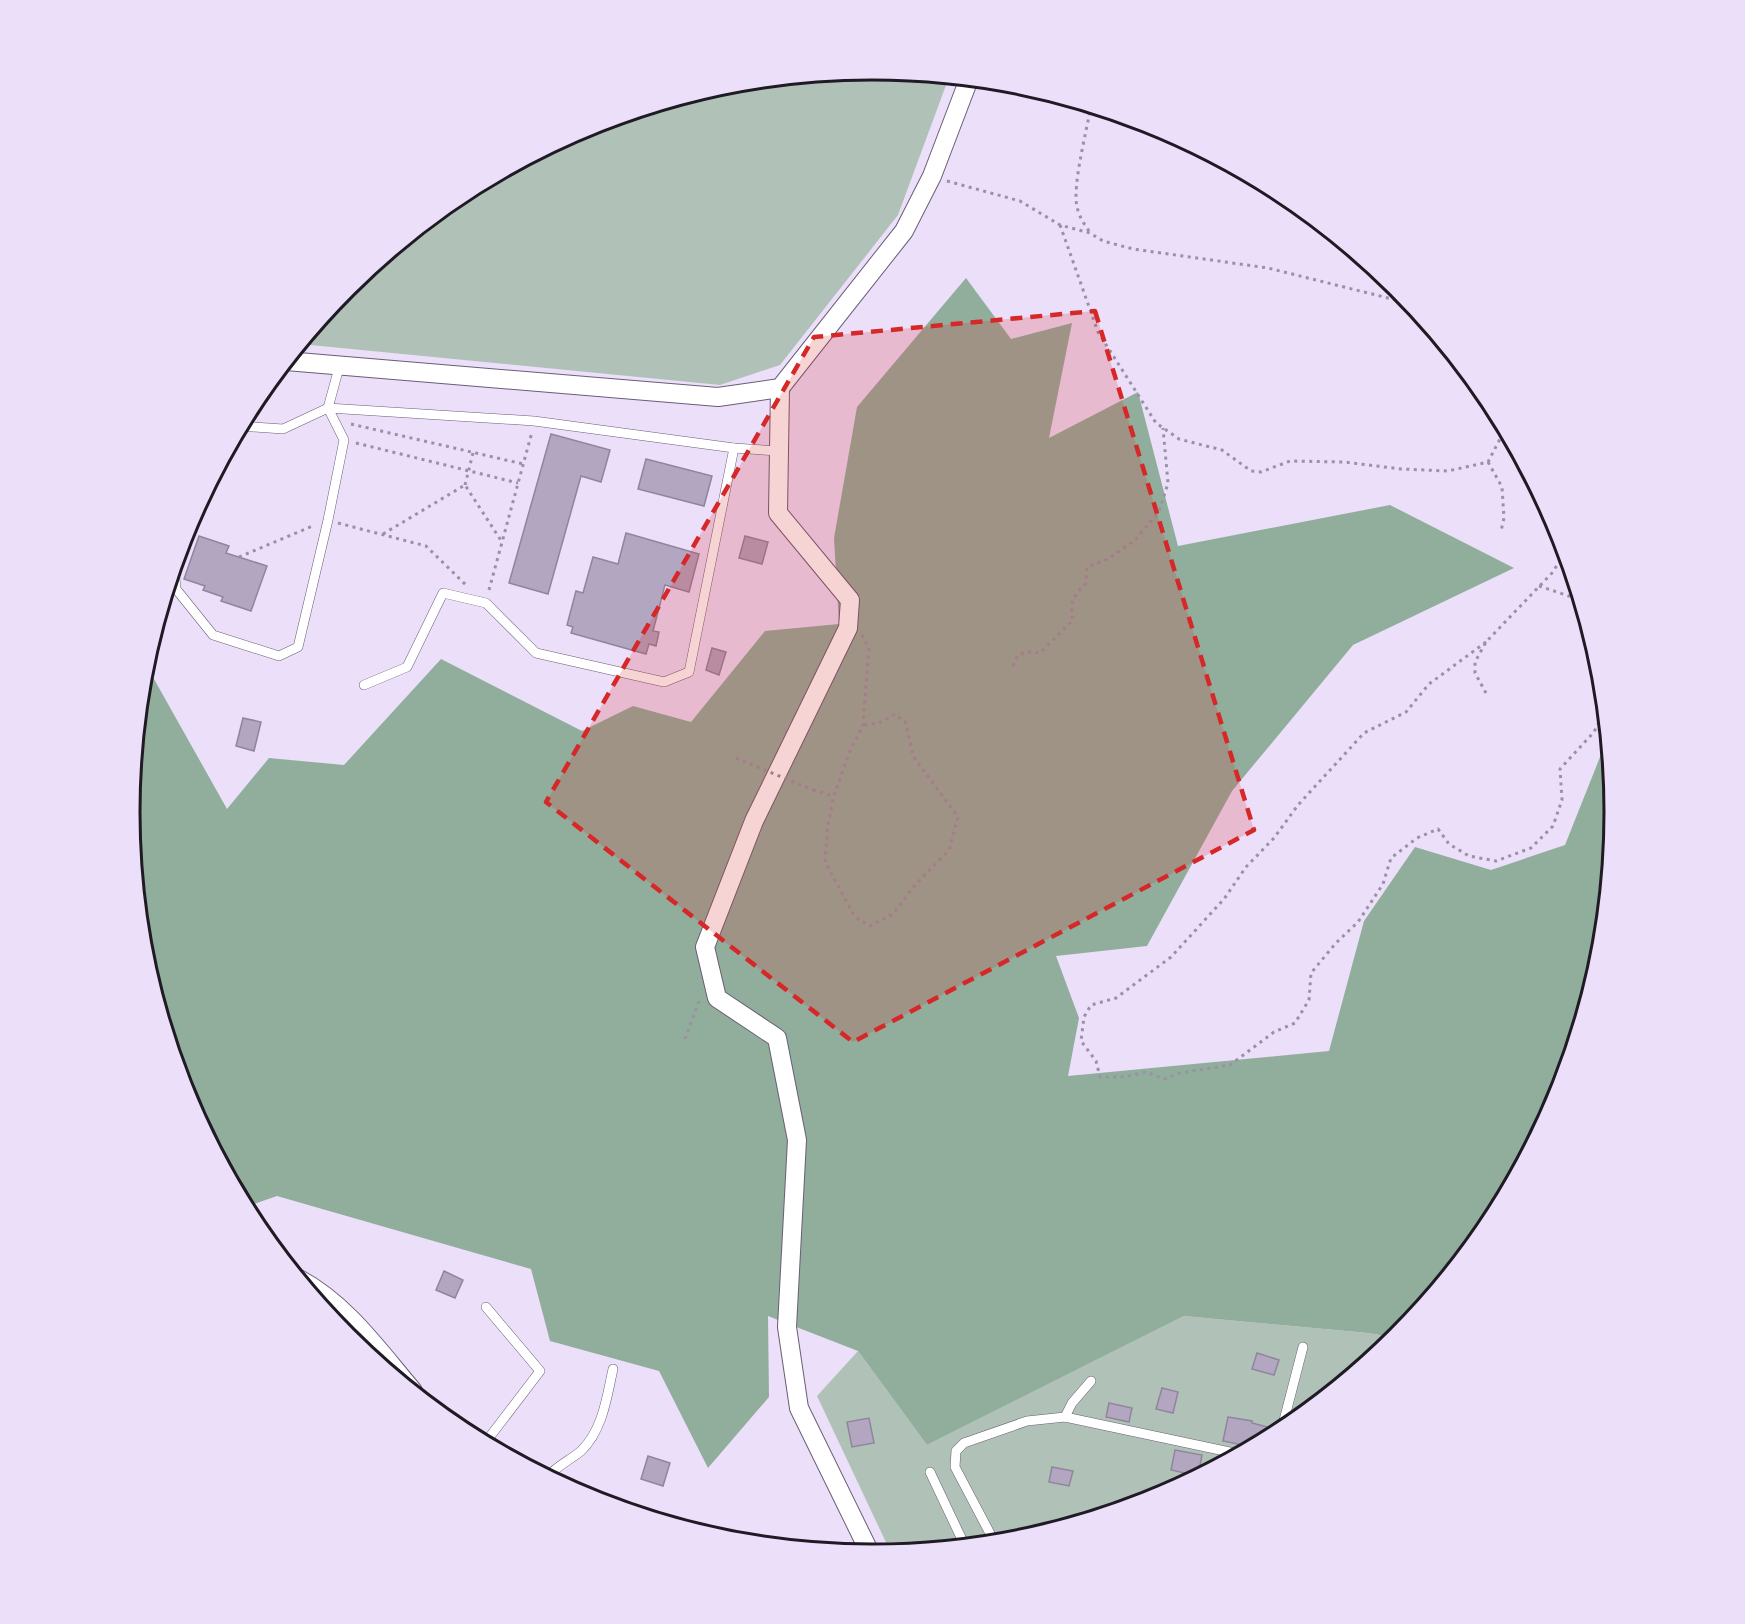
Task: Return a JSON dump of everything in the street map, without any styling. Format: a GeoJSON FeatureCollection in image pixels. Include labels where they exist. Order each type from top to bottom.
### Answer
{"type":"FeatureCollection","features":[{"type":"Feature","properties":{"kind":"street"},"geometry":{"type":"LineString","coordinates":[[866,1544],[799,1408],[787,1327],[797,1140],[777,1038],[717,998],[705,947],[754,821],[848,628],[850,600],[778,513],[780,388],[904,231],[932,176],[966,86]]}},
{"type":"Feature","properties":{"kind":"street"},"geometry":{"type":"LineString","coordinates":[[295,361],[718,397],[780,388]]}},
{"type":"Feature","properties":{"kind":"street"},"geometry":{"type":"LineString","coordinates":[[322,1295],[352,1320],[384,1358]]}},
{"type":"Feature","properties":{"kind":"lane"},"geometry":{"type":"LineString","coordinates":[[176,587],[213,636],[279,656],[298,647],[344,440],[328,408],[340,364]]}},
{"type":"Feature","properties":{"kind":"lane"},"geometry":{"type":"LineString","coordinates":[[250,427],[283,429],[328,408],[534,422],[734,448],[778,451]]}},
{"type":"Feature","properties":{"kind":"lane"},"geometry":{"type":"LineString","coordinates":[[364,685],[407,667],[443,593],[486,603],[536,653],[664,682],[689,672],[734,448]]}},
{"type":"Feature","properties":{"kind":"lane"},"geometry":{"type":"LineString","coordinates":[[486,1307],[540,1371],[490,1436]]}},
{"type":"Feature","properties":{"kind":"lane"},"geometry":{"type":"LineString","coordinates":[[1285,1417],[1302,1347]]}},
{"type":"Feature","properties":{"kind":"lane"},"geometry":{"type":"LineString","coordinates":[[554,1471],[582,1450],[591,1437],[603,1415],[613,1369]]}},
{"type":"Feature","properties":{"kind":"lane"},"geometry":{"type":"LineString","coordinates":[[1065,1417],[1072,1403],[1091,1381]]}},
{"type":"Feature","properties":{"kind":"lane"},"geometry":{"type":"LineString","coordinates":[[990,1534],[955,1467],[956,1451],[964,1443],[1027,1421],[1065,1417],[1228,1452]]}},
{"type":"Feature","properties":{"kind":"lane"},"geometry":{"type":"LineString","coordinates":[[930,1472],[962,1539]]}},
{"type":"Feature","properties":{"kind":"path"},"geometry":{"type":"LineString","coordinates":[[1090,112],[1076,191],[1077,206],[1090,233]]}},
{"type":"Feature","properties":{"kind":"path"},"geometry":{"type":"LineString","coordinates":[[932,176],[1020,201],[1060,225],[1090,233],[1103,241],[1133,249],[1268,268],[1396,300]]}},
{"type":"Feature","properties":{"kind":"path"},"geometry":{"type":"LineString","coordinates":[[1060,225],[1098,332],[1156,423],[1179,439],[1222,450],[1251,471],[1261,472],[1290,461],[1344,462],[1401,469],[1448,471],[1488,462],[1502,437]]}},
{"type":"Feature","properties":{"kind":"path"},"geometry":{"type":"LineString","coordinates":[[239,557],[328,520],[426,546],[486,603],[534,422]]}},
{"type":"Feature","properties":{"kind":"path"},"geometry":{"type":"LineString","coordinates":[[518,483],[344,440],[348,424],[523,464]]}},
{"type":"Feature","properties":{"kind":"path"},"geometry":{"type":"LineString","coordinates":[[1013,666],[1018,655],[1028,652],[1040,653],[1073,620],[1070,607],[1076,594],[1086,583],[1086,567],[1108,559],[1135,540],[1159,512],[1168,483],[1162,428]]}},
{"type":"Feature","properties":{"kind":"path"},"geometry":{"type":"LineString","coordinates":[[473,453],[465,485],[502,542]]}},
{"type":"Feature","properties":{"kind":"path"},"geometry":{"type":"LineString","coordinates":[[1488,462],[1502,487],[1504,518],[1501,531]]}},
{"type":"Feature","properties":{"kind":"path"},"geometry":{"type":"LineString","coordinates":[[383,534],[465,485]]}},
{"type":"Feature","properties":{"kind":"path"},"geometry":{"type":"LineString","coordinates":[[1560,561],[1552,573],[1486,642],[1429,684],[1406,712],[1364,734],[1298,805],[1274,838],[1246,867],[1224,899],[1171,957],[1116,998],[1091,1005],[1084,1017],[1081,1041],[1096,1061],[1100,1077],[1125,1077],[1146,1072],[1164,1079],[1180,1073],[1230,1065],[1274,1032],[1295,1023],[1308,1000],[1311,973],[1358,922],[1383,884],[1391,858],[1417,838],[1438,829],[1449,844],[1469,856],[1496,861],[1531,848],[1553,826],[1562,800],[1560,769],[1594,732],[1599,721]]}},
{"type":"Feature","properties":{"kind":"path"},"geometry":{"type":"LineString","coordinates":[[1539,586],[1569,596],[1573,600]]}},
{"type":"Feature","properties":{"kind":"path"},"geometry":{"type":"LineString","coordinates":[[859,626],[869,648],[863,725],[849,753],[834,796],[828,824],[825,862],[855,917],[870,926],[892,915],[916,884],[949,850],[958,817],[913,756],[906,723],[895,714],[879,723],[863,725]]}},
{"type":"Feature","properties":{"kind":"path"},"geometry":{"type":"LineString","coordinates":[[1486,642],[1474,662],[1474,673],[1486,693]]}},
{"type":"Feature","properties":{"kind":"path"},"geometry":{"type":"LineString","coordinates":[[736,759],[813,790],[834,796]]}},
{"type":"Feature","properties":{"kind":"path"},"geometry":{"type":"LineString","coordinates":[[685,1039],[700,1000]]}},
{"type":"Feature","properties":{"kind":"highlighted area"},"geometry":{"type":"Polygon","coordinates":[[[1095,311],[1254,830],[853,1042],[546,802],[814,337],[1095,311]]]}},
{"type":"Feature","properties":{"kind":"green space"},"geometry":{"type":"Polygon","coordinates":[[[872,80],[947,84],[898,215],[780,365],[720,385],[309,345],[355,294],[427,231],[506,178],[592,135],[683,104],[777,86],[825,81],[872,80]]]}},
{"type":"Feature","properties":{"kind":"green space"},"geometry":{"type":"Polygon","coordinates":[[[966,278],[1011,339],[1072,323],[1049,438],[1138,392],[1178,546],[1390,505],[1514,568],[1353,645],[1232,791],[1147,946],[1056,956],[1079,1018],[1068,1076],[1329,1051],[1364,921],[1415,847],[1491,870],[1565,845],[1602,752],[1605,812],[1599,908],[1580,1002],[1549,1092],[1529,1136],[1482,1219],[1454,1258],[1384,1336],[1184,1316],[927,1445],[858,1351],[768,1316],[769,1397],[708,1468],[659,1371],[550,1341],[531,1269],[277,1196],[254,1204],[216,1136],[196,1092],[165,1002],[154,955],[146,908],[140,812],[146,716],[153,677],[227,809],[269,758],[344,765],[441,659],[582,731],[633,706],[691,722],[765,631],[839,624],[834,538],[857,407],[966,278]]]}},
{"type":"Feature","properties":{"kind":"green space"},"geometry":{"type":"Polygon","coordinates":[[[1184,1316],[1384,1336],[1355,1363],[1279,1421],[1196,1469],[1153,1489],[1062,1520],[968,1538],[887,1544],[817,1396],[858,1351],[927,1445],[1184,1316]]]}},
{"type":"Feature","properties":{"kind":"building"},"geometry":{"type":"Polygon","coordinates":[[[551,434],[610,450],[601,482],[581,476],[548,594],[509,583],[551,434]]]}},
{"type":"Feature","properties":{"kind":"building"},"geometry":{"type":"Polygon","coordinates":[[[646,459],[712,476],[704,506],[638,489],[646,459]]]}},
{"type":"Feature","properties":{"kind":"building"},"geometry":{"type":"Polygon","coordinates":[[[626,533],[699,554],[689,592],[665,585],[653,631],[659,632],[656,646],[649,644],[646,654],[571,633],[573,627],[567,625],[576,591],[583,593],[593,557],[618,564],[626,533]]]}},
{"type":"Feature","properties":{"kind":"building"},"geometry":{"type":"Polygon","coordinates":[[[199,536],[229,546],[226,553],[267,566],[251,611],[221,601],[223,597],[203,590],[205,586],[184,579],[199,536]]]}},
{"type":"Feature","properties":{"kind":"building"},"geometry":{"type":"Polygon","coordinates":[[[745,536],[768,542],[762,564],[739,558],[745,536]]]}},
{"type":"Feature","properties":{"kind":"building"},"geometry":{"type":"Polygon","coordinates":[[[712,648],[726,652],[719,675],[706,670],[712,648]]]}},
{"type":"Feature","properties":{"kind":"building"},"geometry":{"type":"Polygon","coordinates":[[[243,718],[261,722],[254,751],[236,746],[243,718]]]}},
{"type":"Feature","properties":{"kind":"building"},"geometry":{"type":"Polygon","coordinates":[[[444,1271],[463,1280],[455,1298],[436,1290],[444,1271]]]}},
{"type":"Feature","properties":{"kind":"building"},"geometry":{"type":"Polygon","coordinates":[[[1257,1353],[1279,1360],[1274,1375],[1252,1369],[1257,1353]]]}},
{"type":"Feature","properties":{"kind":"building"},"geometry":{"type":"Polygon","coordinates":[[[1162,1388],[1178,1392],[1173,1413],[1156,1409],[1162,1388]]]}},
{"type":"Feature","properties":{"kind":"building"},"geometry":{"type":"Polygon","coordinates":[[[1109,1403],[1132,1408],[1129,1422],[1106,1417],[1109,1403]]]}},
{"type":"Feature","properties":{"kind":"building"},"geometry":{"type":"Polygon","coordinates":[[[1228,1417],[1252,1421],[1252,1423],[1269,1427],[1241,1445],[1223,1441],[1228,1417]]]}},
{"type":"Feature","properties":{"kind":"building"},"geometry":{"type":"Polygon","coordinates":[[[869,1418],[874,1443],[852,1447],[847,1422],[869,1418]]]}},
{"type":"Feature","properties":{"kind":"building"},"geometry":{"type":"Polygon","coordinates":[[[1175,1450],[1202,1455],[1200,1467],[1196,1469],[1186,1473],[1171,1470],[1175,1450]]]}},
{"type":"Feature","properties":{"kind":"building"},"geometry":{"type":"Polygon","coordinates":[[[648,1456],[670,1463],[663,1486],[641,1479],[648,1456]]]}},
{"type":"Feature","properties":{"kind":"building"},"geometry":{"type":"Polygon","coordinates":[[[1052,1467],[1073,1471],[1069,1486],[1049,1482],[1052,1467]]]}}]}
